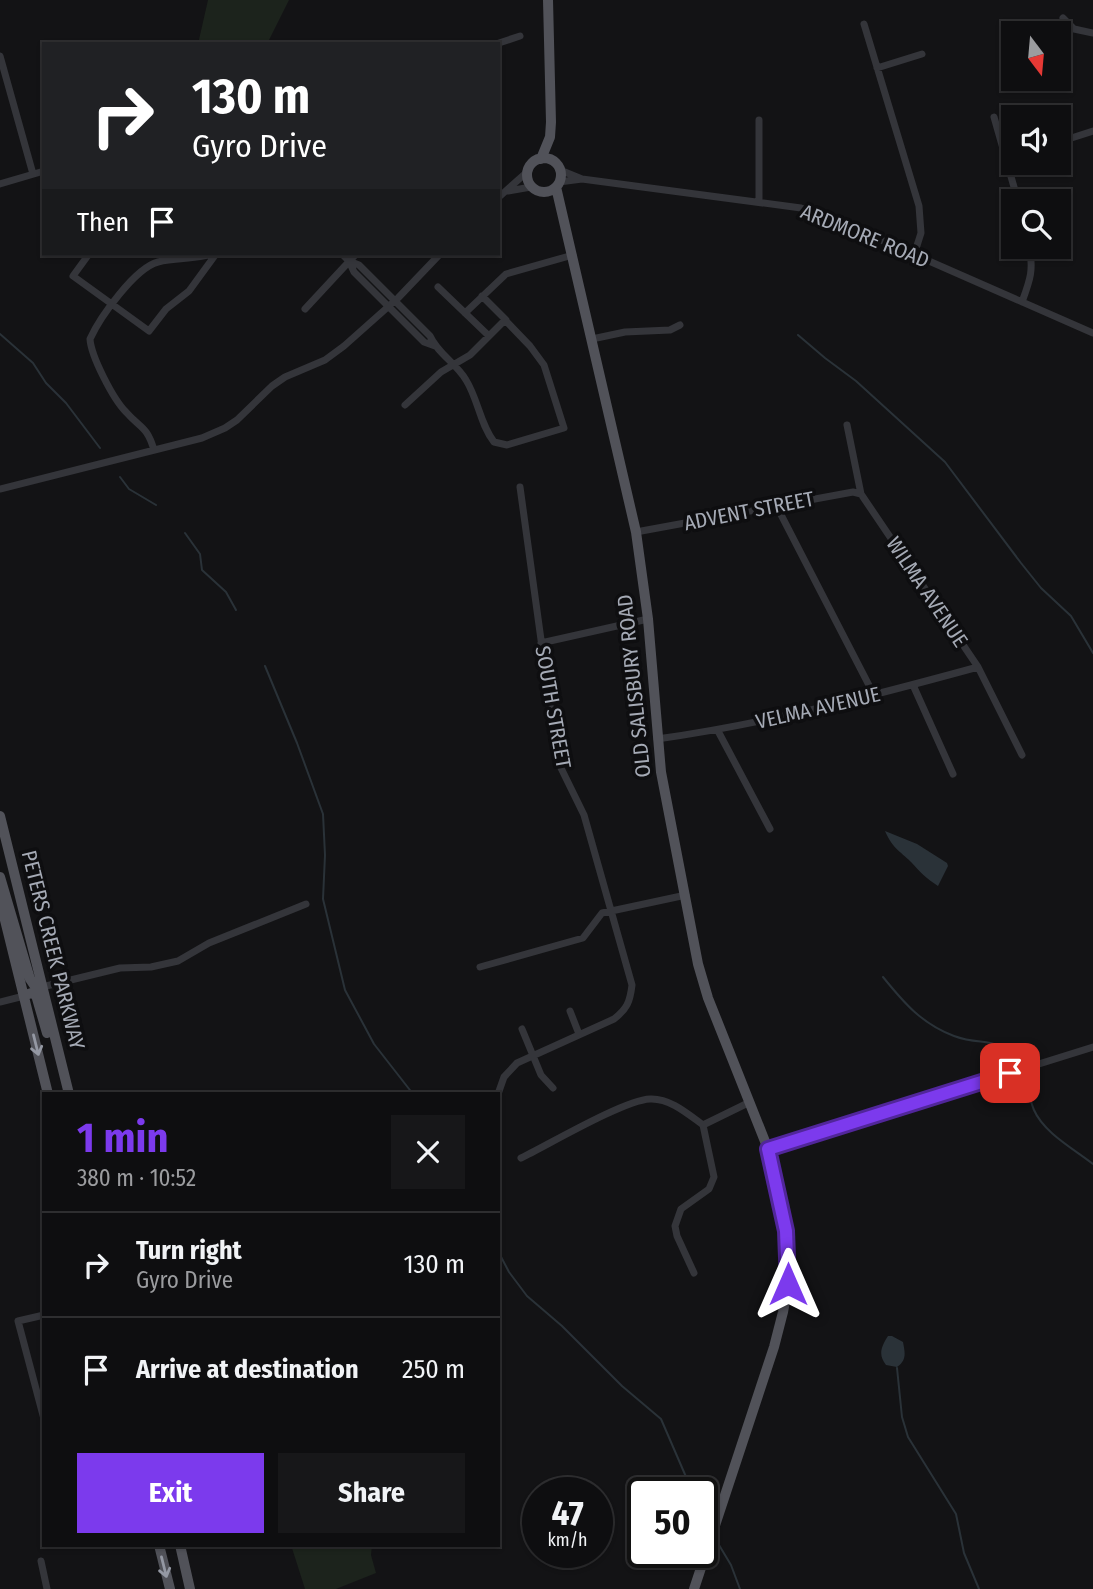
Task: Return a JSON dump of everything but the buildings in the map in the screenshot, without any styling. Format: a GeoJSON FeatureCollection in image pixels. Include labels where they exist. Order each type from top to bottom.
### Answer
{"type":"FeatureCollection","features":[{"type":"Feature","properties":{"kind":"main road","name":"OLD SALISBURY ROAD"},"geometry":{"type":"LineString","coordinates":[[548,0],[550,137],[558,166],[562,213],[636,532],[648,619],[661,772],[698,964],[708,998],[768,1149],[786,1231],[788,1284],[783,1312],[774,1347],[694,1589]]}},
{"type":"Feature","properties":{"kind":"main road","name":"OLD SALISBURY ROAD"},"geometry":{"type":"LineString","coordinates":[[527,172],[532,163],[541,159],[550,137]]}},
{"type":"Feature","properties":{"kind":"main road"},"geometry":{"type":"LineString","coordinates":[[541,159],[558,166]]}},
{"type":"Feature","properties":{"kind":"main road"},"geometry":{"type":"LineString","coordinates":[[527,172],[531,187],[546,192],[558,184]]}},
{"type":"Feature","properties":{"kind":"main road","name":"OLD SALISBURY ROAD"},"geometry":{"type":"LineString","coordinates":[[546,192],[562,213]]}},
{"type":"Feature","properties":{"kind":"main road","name":"PETERS CREEK PARKWAY"},"geometry":{"type":"LineString","coordinates":[[0,816],[68,1088]]}},
{"type":"Feature","properties":{"kind":"main road"},"geometry":{"type":"LineString","coordinates":[[0,877],[30,979],[34,985],[42,987]]}},
{"type":"Feature","properties":{"kind":"main road","name":"PETERS CREEK PARKWAY"},"geometry":{"type":"LineString","coordinates":[[0,900],[48,1092]]}},
{"type":"Feature","properties":{"kind":"main road"},"geometry":{"type":"LineString","coordinates":[[24,996],[31,993],[36,995],[59,1076],[68,1088]]}},
{"type":"Feature","properties":{"kind":"main road"},"geometry":{"type":"LineString","coordinates":[[160,1547],[170,1589]]}},
{"type":"Feature","properties":{"kind":"main road"},"geometry":{"type":"LineString","coordinates":[[180,1547],[190,1589]]}},
{"type":"Feature","properties":{"kind":"street"},"geometry":{"type":"LineString","coordinates":[[1063,19],[1074,29],[1093,33]]}},
{"type":"Feature","properties":{"kind":"street"},"geometry":{"type":"LineString","coordinates":[[864,24],[919,206],[921,233],[914,254]]}},
{"type":"Feature","properties":{"kind":"street"},"geometry":{"type":"LineString","coordinates":[[500,43],[520,36]]}},
{"type":"Feature","properties":{"kind":"street"},"geometry":{"type":"LineString","coordinates":[[877,68],[922,54]]}},
{"type":"Feature","properties":{"kind":"street"},"geometry":{"type":"LineString","coordinates":[[0,56],[33,174]]}},
{"type":"Feature","properties":{"kind":"street"},"geometry":{"type":"LineString","coordinates":[[994,117],[1001,135]]}},
{"type":"Feature","properties":{"kind":"street"},"geometry":{"type":"LineString","coordinates":[[759,120],[759,201]]}},
{"type":"Feature","properties":{"kind":"street"},"geometry":{"type":"LineString","coordinates":[[1071,138],[1093,131]]}},
{"type":"Feature","properties":{"kind":"street","name":"ARDMORE ROAD"},"geometry":{"type":"LineString","coordinates":[[558,166],[582,178],[800,208],[831,218],[1093,333]]}},
{"type":"Feature","properties":{"kind":"street"},"geometry":{"type":"LineString","coordinates":[[0,184],[42,172]]}},
{"type":"Feature","properties":{"kind":"street"},"geometry":{"type":"LineString","coordinates":[[500,196],[527,172]]}},
{"type":"Feature","properties":{"kind":"street","name":"ARDMORE ROAD"},"geometry":{"type":"LineString","coordinates":[[558,184],[582,178]]}},
{"type":"Feature","properties":{"kind":"street"},"geometry":{"type":"LineString","coordinates":[[507,191],[531,187]]}},
{"type":"Feature","properties":{"kind":"street"},"geometry":{"type":"LineString","coordinates":[[464,313],[506,274],[573,255]]}},
{"type":"Feature","properties":{"kind":"street"},"geometry":{"type":"LineString","coordinates":[[88,256],[74,276],[149,331],[166,309],[189,291],[213,256]]}},
{"type":"Feature","properties":{"kind":"street"},"geometry":{"type":"LineString","coordinates":[[148,256],[150,264]]}},
{"type":"Feature","properties":{"kind":"street"},"geometry":{"type":"LineString","coordinates":[[154,450],[149,434],[123,409],[91,349],[90,339],[134,277],[150,264],[197,256]]}},
{"type":"Feature","properties":{"kind":"street"},"geometry":{"type":"LineString","coordinates":[[344,256],[359,265],[368,280],[424,342],[435,346],[462,374],[495,443],[507,445],[564,428],[544,365],[530,345],[482,296]]}},
{"type":"Feature","properties":{"kind":"street"},"geometry":{"type":"LineString","coordinates":[[305,309],[354,256]]}},
{"type":"Feature","properties":{"kind":"street"},"geometry":{"type":"LineString","coordinates":[[0,489],[202,438],[225,428],[285,377],[335,353],[391,304],[438,256]]}},
{"type":"Feature","properties":{"kind":"street"},"geometry":{"type":"LineString","coordinates":[[1022,302],[1031,278],[1032,259]]}},
{"type":"Feature","properties":{"kind":"street"},"geometry":{"type":"LineString","coordinates":[[438,287],[489,336]]}},
{"type":"Feature","properties":{"kind":"street"},"geometry":{"type":"LineString","coordinates":[[405,405],[452,364],[470,355],[506,320]]}},
{"type":"Feature","properties":{"kind":"street"},"geometry":{"type":"LineString","coordinates":[[592,339],[625,332],[670,330],[680,325]]}},
{"type":"Feature","properties":{"kind":"street","name":"WILMA AVENUE"},"geometry":{"type":"LineString","coordinates":[[848,425],[861,494],[978,667],[1022,755]]}},
{"type":"Feature","properties":{"kind":"street","name":"SOUTH STREET"},"geometry":{"type":"LineString","coordinates":[[520,487],[557,756],[584,816],[632,985],[631,1001],[626,1009],[614,1019],[579,1034]]}},
{"type":"Feature","properties":{"kind":"street","name":"ADVENT STREET"},"geometry":{"type":"LineString","coordinates":[[636,532],[776,505],[853,492],[861,494]]}},
{"type":"Feature","properties":{"kind":"street"},"geometry":{"type":"LineString","coordinates":[[776,505],[874,695]]}},
{"type":"Feature","properties":{"kind":"street"},"geometry":{"type":"LineString","coordinates":[[541,643],[648,619]]}},
{"type":"Feature","properties":{"kind":"street","name":"VELMA AVENUE"},"geometry":{"type":"LineString","coordinates":[[657,739],[718,731],[874,695],[978,667]]}},
{"type":"Feature","properties":{"kind":"street"},"geometry":{"type":"LineString","coordinates":[[913,685],[953,774]]}},
{"type":"Feature","properties":{"kind":"street"},"geometry":{"type":"LineString","coordinates":[[718,731],[770,828]]}},
{"type":"Feature","properties":{"kind":"street"},"geometry":{"type":"LineString","coordinates":[[480,967],[583,938],[602,913],[686,895]]}},
{"type":"Feature","properties":{"kind":"street"},"geometry":{"type":"LineString","coordinates":[[42,987],[120,968],[153,967],[178,961],[209,943],[306,904]]}},
{"type":"Feature","properties":{"kind":"street"},"geometry":{"type":"LineString","coordinates":[[0,1002],[24,996]]}},
{"type":"Feature","properties":{"kind":"street"},"geometry":{"type":"LineString","coordinates":[[499,1092],[509,1069],[531,1055],[579,1034],[570,1011]]}},
{"type":"Feature","properties":{"kind":"street"},"geometry":{"type":"LineString","coordinates":[[522,1029],[541,1075],[553,1088]]}},
{"type":"Feature","properties":{"kind":"street"},"geometry":{"type":"LineString","coordinates":[[768,1149],[1093,1047]]}},
{"type":"Feature","properties":{"kind":"street"},"geometry":{"type":"LineString","coordinates":[[521,1158],[617,1110],[651,1099],[675,1105],[703,1125],[714,1177],[709,1189],[681,1209],[676,1226],[677,1236],[694,1273]]}},
{"type":"Feature","properties":{"kind":"street"},"geometry":{"type":"LineString","coordinates":[[703,1125],[750,1102]]}},
{"type":"Feature","properties":{"kind":"street"},"geometry":{"type":"LineString","coordinates":[[42,1315],[18,1321],[42,1411]]}},
{"type":"Feature","properties":{"kind":"street"},"geometry":{"type":"LineString","coordinates":[[41,1561],[47,1589]]}},
{"type":"Feature","properties":{"kind":"shaded area"},"geometry":{"type":"Polygon","coordinates":[[[208,0],[289,0],[268,42],[198,42],[208,0]]]}},
{"type":"Feature","properties":{"kind":"shaded area"},"geometry":{"type":"Polygon","coordinates":[[[885,831],[917,844],[947,863],[938,886],[896,849],[885,831]]]}},
{"type":"Feature","properties":{"kind":"shaded area"},"geometry":{"type":"Polygon","coordinates":[[[888,1336],[903,1342],[904,1359],[897,1367],[886,1365],[882,1358],[882,1347],[888,1336]]]}},
{"type":"Feature","properties":{"kind":"shaded area"},"geometry":{"type":"Polygon","coordinates":[[[292,1547],[372,1547],[376,1573],[336,1589],[305,1589],[292,1547]]]}},
{"type":"Feature","properties":{"kind":"waterway"},"geometry":{"type":"LineString","coordinates":[[0,334],[33,363],[46,383],[66,403],[100,448]]}},
{"type":"Feature","properties":{"kind":"waterway"},"geometry":{"type":"LineString","coordinates":[[798,335],[856,381],[945,462],[1041,588],[1071,616],[1093,653]]}},
{"type":"Feature","properties":{"kind":"waterway"},"geometry":{"type":"LineString","coordinates":[[120,477],[129,489],[156,505]]}},
{"type":"Feature","properties":{"kind":"waterway"},"geometry":{"type":"LineString","coordinates":[[185,533],[200,554],[202,570],[226,592],[236,610]]}},
{"type":"Feature","properties":{"kind":"waterway"},"geometry":{"type":"LineString","coordinates":[[265,666],[323,814],[323,899],[345,990],[374,1044],[411,1092]]}},
{"type":"Feature","properties":{"kind":"waterway"},"geometry":{"type":"LineString","coordinates":[[883,977],[906,1004],[932,1025],[954,1036],[990,1042],[1003,1049],[1019,1067]]}},
{"type":"Feature","properties":{"kind":"waterway"},"geometry":{"type":"LineString","coordinates":[[1022,1072],[1032,1105],[1045,1126],[1093,1164]]}},
{"type":"Feature","properties":{"kind":"waterway"},"geometry":{"type":"LineString","coordinates":[[500,1255],[527,1296],[661,1419],[686,1477]]}},
{"type":"Feature","properties":{"kind":"waterway"},"geometry":{"type":"LineString","coordinates":[[897,1368],[902,1417],[908,1437],[956,1514],[964,1553],[979,1589]]}},
{"type":"Feature","properties":{"kind":"waterway"},"geometry":{"type":"LineString","coordinates":[[718,1543],[731,1565],[740,1589]]}},
{"type":"Feature","properties":{"kind":"route"},"geometry":{"type":"LineString","coordinates":[[788,1284],[786,1231],[768,1149],[1010,1073]]}}]}
